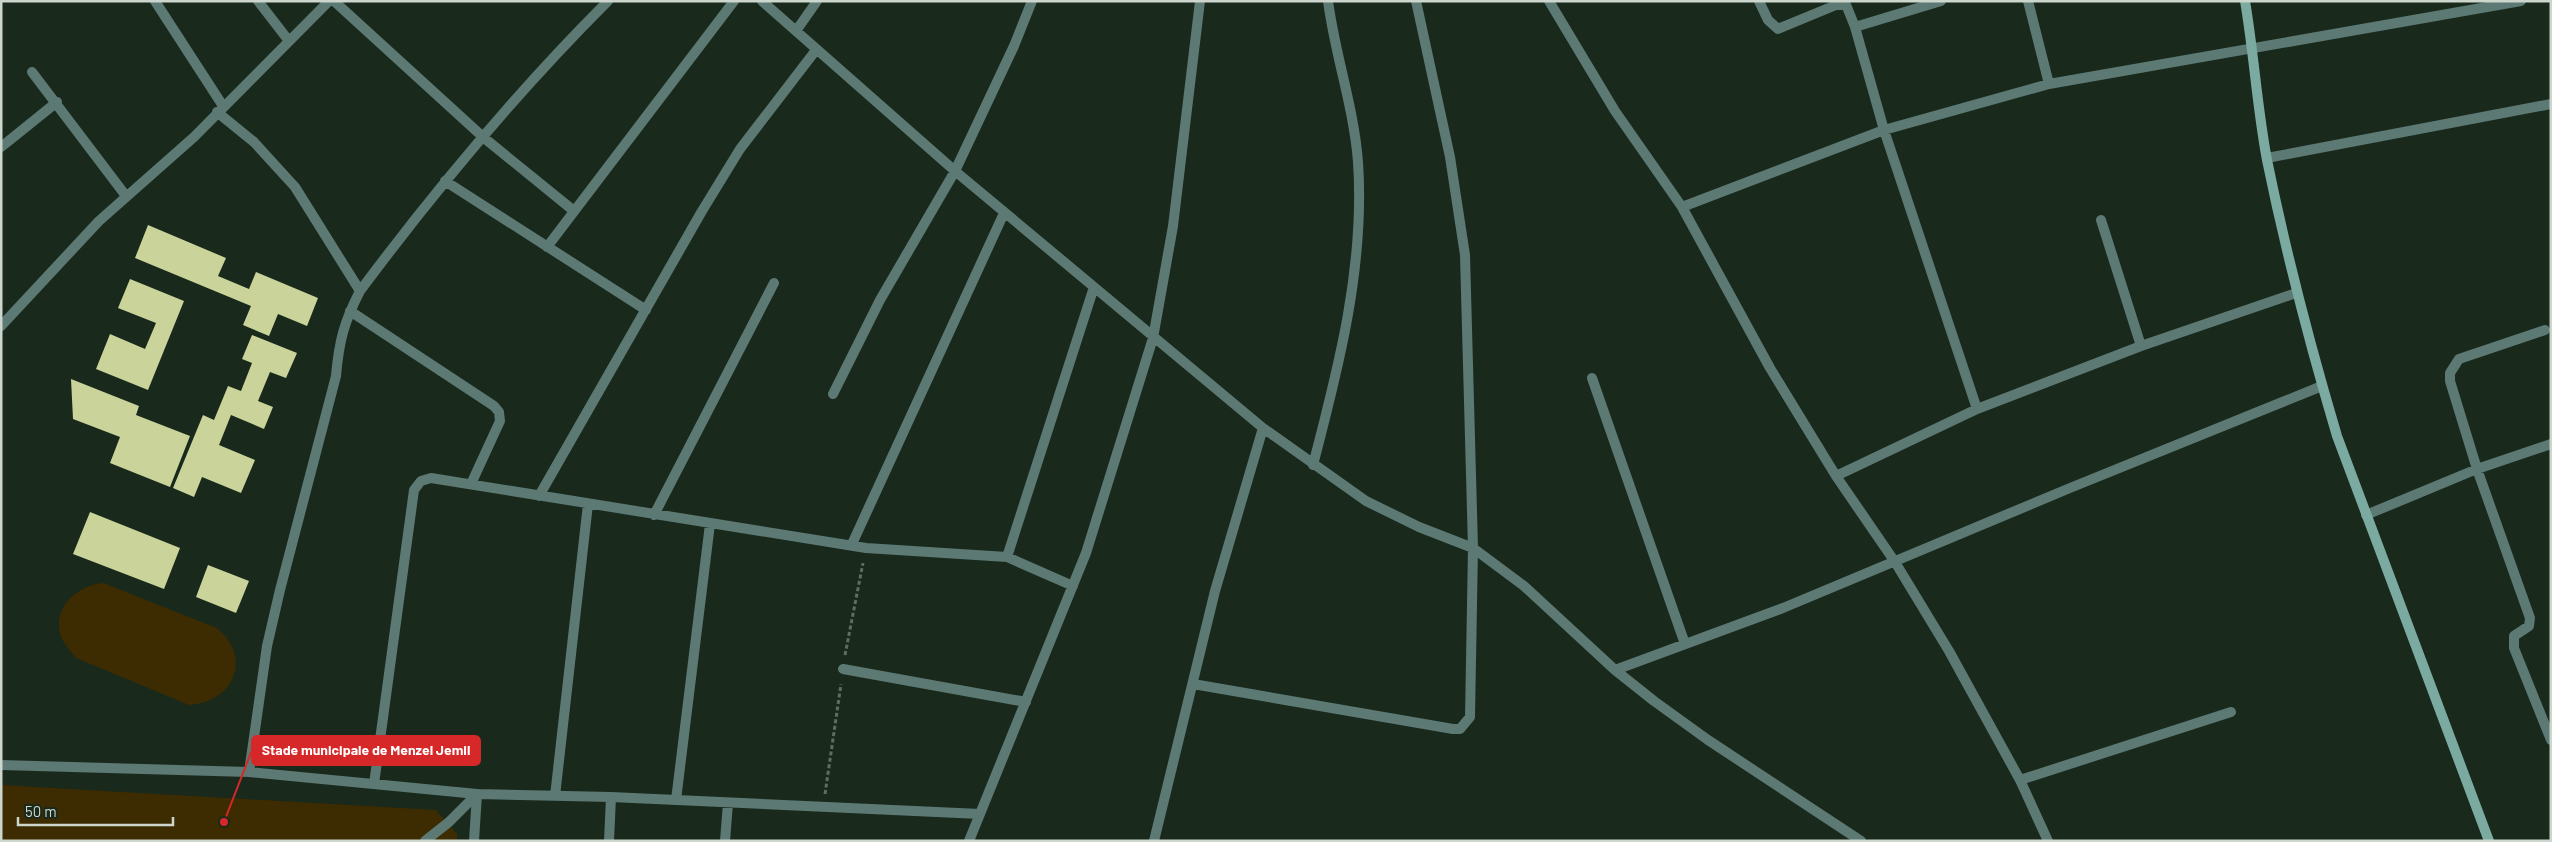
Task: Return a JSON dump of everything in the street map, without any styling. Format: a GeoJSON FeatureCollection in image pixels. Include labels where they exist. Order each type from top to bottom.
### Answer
{"type":"FeatureCollection","features":[{"type":"Feature","properties":{"kind":"street"},"geometry":{"type":"LineString","coordinates":[[155,1],[220,109],[254,142],[294,186],[360,291]]}},
{"type":"Feature","properties":{"kind":"street"},"geometry":{"type":"LineString","coordinates":[[258,1],[289,41]]}},
{"type":"Feature","properties":{"kind":"street"},"geometry":{"type":"LineString","coordinates":[[1,326],[98,221],[194,137],[329,1]]}},
{"type":"Feature","properties":{"kind":"street"},"geometry":{"type":"LineString","coordinates":[[334,1],[483,137],[574,211]]}},
{"type":"Feature","properties":{"kind":"street"},"geometry":{"type":"LineString","coordinates":[[249,772],[268,646],[280,590],[336,376],[339,341],[350,311],[360,291],[444,182],[566,45],[608,1]]}},
{"type":"Feature","properties":{"kind":"street"},"geometry":{"type":"LineString","coordinates":[[547,247],[734,1]]}},
{"type":"Feature","properties":{"kind":"street"},"geometry":{"type":"LineString","coordinates":[[762,1],[955,171],[1263,428],[1366,501],[1419,527],[1473,548],[1524,586],[1615,670],[1708,740],[1861,841]]}},
{"type":"Feature","properties":{"kind":"street"},"geometry":{"type":"LineString","coordinates":[[796,31],[816,1]]}},
{"type":"Feature","properties":{"kind":"street"},"geometry":{"type":"LineString","coordinates":[[833,394],[880,300],[955,171],[1014,46],[1032,1]]}},
{"type":"Feature","properties":{"kind":"street"},"geometry":{"type":"LineString","coordinates":[[969,841],[1086,554],[1153,338],[1174,216],[1200,1]]}},
{"type":"Feature","properties":{"kind":"street"},"geometry":{"type":"LineString","coordinates":[[1313,465],[1333,391],[1353,285],[1360,226],[1358,161],[1353,126],[1328,1]]}},
{"type":"Feature","properties":{"kind":"street"},"geometry":{"type":"LineString","coordinates":[[1193,684],[1460,729],[1470,717],[1473,548],[1465,255],[1450,157],[1416,1]]}},
{"type":"Feature","properties":{"kind":"street"},"geometry":{"type":"LineString","coordinates":[[1549,1],[1615,111],[1682,207],[1770,368],[1836,476],[1895,562],[1949,651],[2020,780],[2048,841]]}},
{"type":"Feature","properties":{"kind":"street"},"geometry":{"type":"LineString","coordinates":[[1759,1],[1768,20],[1778,29],[1842,4],[1847,7],[1855,27],[1884,130],[1977,409]]}},
{"type":"Feature","properties":{"kind":"street"},"geometry":{"type":"LineString","coordinates":[[1855,27],[1941,1]]}},
{"type":"Feature","properties":{"kind":"street"},"geometry":{"type":"LineString","coordinates":[[2028,1],[2049,84]]}},
{"type":"Feature","properties":{"kind":"street"},"geometry":{"type":"LineString","coordinates":[[2245,1],[2267,158],[2296,293],[2322,386],[2337,436],[2489,841]]}},
{"type":"Feature","properties":{"kind":"street"},"geometry":{"type":"LineString","coordinates":[[1682,207],[1884,130],[2049,84],[2521,1]]}},
{"type":"Feature","properties":{"kind":"street"},"geometry":{"type":"LineString","coordinates":[[539,496],[702,211],[740,150],[816,50]]}},
{"type":"Feature","properties":{"kind":"street"},"geometry":{"type":"LineString","coordinates":[[32,72],[57,102],[126,196]]}},
{"type":"Feature","properties":{"kind":"street"},"geometry":{"type":"LineString","coordinates":[[1,147],[57,102]]}},
{"type":"Feature","properties":{"kind":"street"},"geometry":{"type":"LineString","coordinates":[[2267,158],[2551,104]]}},
{"type":"Feature","properties":{"kind":"street"},"geometry":{"type":"LineString","coordinates":[[444,182],[646,310]]}},
{"type":"Feature","properties":{"kind":"street"},"geometry":{"type":"LineString","coordinates":[[852,544],[1004,212]]}},
{"type":"Feature","properties":{"kind":"street"},"geometry":{"type":"LineString","coordinates":[[2100,220],[2141,346]]}},
{"type":"Feature","properties":{"kind":"street"},"geometry":{"type":"LineString","coordinates":[[654,515],[774,283]]}},
{"type":"Feature","properties":{"kind":"street"},"geometry":{"type":"LineString","coordinates":[[1007,557],[1094,287]]}},
{"type":"Feature","properties":{"kind":"street"},"geometry":{"type":"LineString","coordinates":[[1836,476],[1977,409],[2141,346],[2296,293]]}},
{"type":"Feature","properties":{"kind":"street"},"geometry":{"type":"LineString","coordinates":[[350,311],[494,406],[499,412],[500,421],[471,484]]}},
{"type":"Feature","properties":{"kind":"street"},"geometry":{"type":"LineString","coordinates":[[2545,330],[2466,355],[2455,364],[2450,373],[2450,382],[2477,469],[2530,618],[2529,626],[2514,636],[2514,648],[2551,740]]}},
{"type":"Feature","properties":{"kind":"street"},"geometry":{"type":"LineString","coordinates":[[1592,378],[1686,644]]}},
{"type":"Feature","properties":{"kind":"street"},"geometry":{"type":"LineString","coordinates":[[1615,670],[1783,608],[2070,488],[2322,386]]}},
{"type":"Feature","properties":{"kind":"street"},"geometry":{"type":"LineString","coordinates":[[1154,841],[1215,591],[1263,428]]}},
{"type":"Feature","properties":{"kind":"street"},"geometry":{"type":"LineString","coordinates":[[2366,515],[2477,469],[2551,444]]}},
{"type":"Feature","properties":{"kind":"street"},"geometry":{"type":"LineString","coordinates":[[374,784],[414,490],[421,481],[431,478],[710,524],[852,544],[866,548],[1007,557],[1073,586]]}},
{"type":"Feature","properties":{"kind":"street"},"geometry":{"type":"LineString","coordinates":[[555,796],[588,504]]}},
{"type":"Feature","properties":{"kind":"street"},"geometry":{"type":"LineString","coordinates":[[676,800],[710,524]]}},
{"type":"Feature","properties":{"kind":"street"},"geometry":{"type":"LineString","coordinates":[[842,669],[1026,702]]}},
{"type":"Feature","properties":{"kind":"street"},"geometry":{"type":"LineString","coordinates":[[2020,780],[2231,712]]}},
{"type":"Feature","properties":{"kind":"street"},"geometry":{"type":"LineString","coordinates":[[1,765],[249,772],[477,794],[611,797],[980,814]]}},
{"type":"Feature","properties":{"kind":"street"},"geometry":{"type":"LineString","coordinates":[[425,841],[477,794]]}},
{"type":"Feature","properties":{"kind":"street"},"geometry":{"type":"LineString","coordinates":[[474,841],[477,794]]}},
{"type":"Feature","properties":{"kind":"street"},"geometry":{"type":"LineString","coordinates":[[609,841],[611,797]]}},
{"type":"Feature","properties":{"kind":"street"},"geometry":{"type":"LineString","coordinates":[[726,841],[728,803]]}},
{"type":"Feature","properties":{"kind":"shaded area"},"geometry":{"type":"Polygon","coordinates":[[[103,583],[217,628],[228,640],[234,652],[236,665],[233,677],[227,687],[217,696],[205,702],[189,705],[76,658],[65,644],[59,632],[59,619],[62,610],[72,596],[79,591],[95,584],[103,583]]]}},
{"type":"Feature","properties":{"kind":"shaded area"},"geometry":{"type":"Polygon","coordinates":[[[1,785],[436,810],[457,834],[457,841],[1,841],[1,785]]]}},
{"type":"Feature","properties":{"kind":"building"},"geometry":{"type":"Polygon","coordinates":[[[148,225],[226,258],[218,276],[249,289],[256,272],[318,298],[307,326],[278,314],[269,336],[243,325],[251,306],[135,258],[148,225]]]}},
{"type":"Feature","properties":{"kind":"building"},"geometry":{"type":"Polygon","coordinates":[[[130,279],[184,301],[148,390],[96,369],[110,334],[145,349],[156,323],[118,308],[130,279]]]}},
{"type":"Feature","properties":{"kind":"building"},"geometry":{"type":"Polygon","coordinates":[[[252,335],[297,353],[286,378],[270,372],[258,401],[273,407],[264,429],[231,415],[219,445],[255,460],[241,493],[202,477],[194,497],[173,488],[203,415],[214,420],[228,386],[241,391],[252,363],[242,359],[252,335]]]}},
{"type":"Feature","properties":{"kind":"building"},"geometry":{"type":"Polygon","coordinates":[[[71,379],[139,406],[136,415],[190,436],[170,487],[110,463],[120,437],[73,419],[71,379]]]}},
{"type":"Feature","properties":{"kind":"building"},"geometry":{"type":"Polygon","coordinates":[[[90,512],[180,548],[164,589],[73,554],[90,512]]]}},
{"type":"Feature","properties":{"kind":"building"},"geometry":{"type":"Polygon","coordinates":[[[208,565],[249,581],[236,613],[196,597],[208,565]]]}},
{"type":"Feature","properties":{"kind":"place","name":"Stade municipale de Menzel Jemil"},"geometry":{"type":"Point","coordinates":[224,822]}}]}
